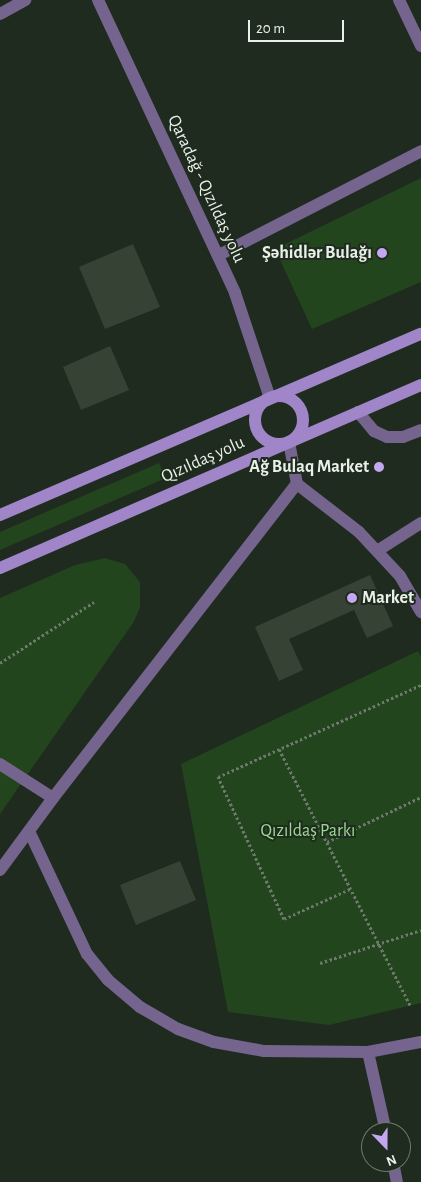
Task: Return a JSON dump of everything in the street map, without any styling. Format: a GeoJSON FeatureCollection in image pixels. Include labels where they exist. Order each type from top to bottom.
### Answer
{"type":"FeatureCollection","features":[{"type":"Feature","properties":{"kind":"main road","name":"Qızıldaş yolu"},"geometry":{"type":"LineString","coordinates":[[0,515],[421,334]]}},
{"type":"Feature","properties":{"kind":"main road","name":"Qızıldaş yolu"},"geometry":{"type":"LineString","coordinates":[[0,568],[421,385]]}},
{"type":"Feature","properties":{"kind":"main road"},"geometry":{"type":"LineString","coordinates":[[284,397],[291,400],[301,411],[302,426],[300,432],[289,442],[274,444],[257,430],[258,408],[270,398],[284,397]]}},
{"type":"Feature","properties":{"kind":"street"},"geometry":{"type":"LineString","coordinates":[[0,14],[25,0]]}},
{"type":"Feature","properties":{"kind":"street","name":"Qaradağ - Qızıldaş yolu"},"geometry":{"type":"LineString","coordinates":[[98,0],[219,255],[246,320],[270,398]]}},
{"type":"Feature","properties":{"kind":"street"},"geometry":{"type":"LineString","coordinates":[[400,0],[421,46]]}},
{"type":"Feature","properties":{"kind":"street"},"geometry":{"type":"LineString","coordinates":[[219,255],[421,152]]}},
{"type":"Feature","properties":{"kind":"street"},"geometry":{"type":"LineString","coordinates":[[358,412],[374,431],[388,437],[403,437],[421,430]]}},
{"type":"Feature","properties":{"kind":"street"},"geometry":{"type":"LineString","coordinates":[[289,442],[297,484],[358,532],[377,551],[400,576],[421,612]]}},
{"type":"Feature","properties":{"kind":"street"},"geometry":{"type":"LineString","coordinates":[[0,870],[53,798],[297,484]]}},
{"type":"Feature","properties":{"kind":"street"},"geometry":{"type":"LineString","coordinates":[[377,551],[421,522]]}},
{"type":"Feature","properties":{"kind":"street"},"geometry":{"type":"LineString","coordinates":[[0,764],[53,798]]}},
{"type":"Feature","properties":{"kind":"street"},"geometry":{"type":"LineString","coordinates":[[29,830],[87,954],[108,980],[140,1007],[178,1029],[214,1042],[264,1051],[368,1052],[421,1042]]}},
{"type":"Feature","properties":{"kind":"street"},"geometry":{"type":"LineString","coordinates":[[368,1052],[384,1122]]}},
{"type":"Feature","properties":{"kind":"path"},"geometry":{"type":"LineString","coordinates":[[0,662],[94,602]]}},
{"type":"Feature","properties":{"kind":"path"},"geometry":{"type":"LineString","coordinates":[[350,888],[284,919],[218,777],[421,685]]}},
{"type":"Feature","properties":{"kind":"path"},"geometry":{"type":"LineString","coordinates":[[279,749],[410,1006]]}},
{"type":"Feature","properties":{"kind":"path"},"geometry":{"type":"LineString","coordinates":[[327,842],[421,797]]}},
{"type":"Feature","properties":{"kind":"path"},"geometry":{"type":"LineString","coordinates":[[320,964],[421,930]]}},
{"type":"Feature","properties":{"kind":"green space"},"geometry":{"type":"Polygon","coordinates":[[[421,178],[421,282],[312,329],[275,249],[421,178]]]}},
{"type":"Feature","properties":{"kind":"green space"},"geometry":{"type":"Polygon","coordinates":[[[159,463],[166,478],[0,550],[0,532],[159,463]]]}},
{"type":"Feature","properties":{"kind":"green space"},"geometry":{"type":"Polygon","coordinates":[[[105,558],[125,564],[140,582],[140,608],[133,623],[0,814],[0,598],[75,565],[105,558]]]}},
{"type":"Feature","properties":{"kind":"green space","name":"Qızıldaş Parkı"},"geometry":{"type":"Polygon","coordinates":[[[418,651],[421,657],[421,1003],[329,1025],[228,1012],[181,764],[418,651]]]}},
{"type":"Feature","properties":{"kind":"building"},"geometry":{"type":"Polygon","coordinates":[[[133,244],[160,307],[105,329],[79,267],[133,244]]]}},
{"type":"Feature","properties":{"kind":"building"},"geometry":{"type":"Polygon","coordinates":[[[110,346],[129,390],[81,410],[63,367],[110,346]]]}},
{"type":"Feature","properties":{"kind":"building"},"geometry":{"type":"Polygon","coordinates":[[[370,575],[393,626],[367,638],[354,610],[289,639],[303,670],[279,681],[255,627],[370,575]]]}},
{"type":"Feature","properties":{"kind":"building"},"geometry":{"type":"Polygon","coordinates":[[[180,861],[196,900],[136,925],[120,885],[180,861]]]}},
{"type":"Feature","properties":{"kind":"place","name":"Şəhidlər Bulağı"},"geometry":{"type":"Point","coordinates":[382,253]}},
{"type":"Feature","properties":{"kind":"place","name":"Ağ Bulaq Market"},"geometry":{"type":"Point","coordinates":[379,467]}},
{"type":"Feature","properties":{"kind":"place","name":"Market"},"geometry":{"type":"Point","coordinates":[352,598]}}]}
